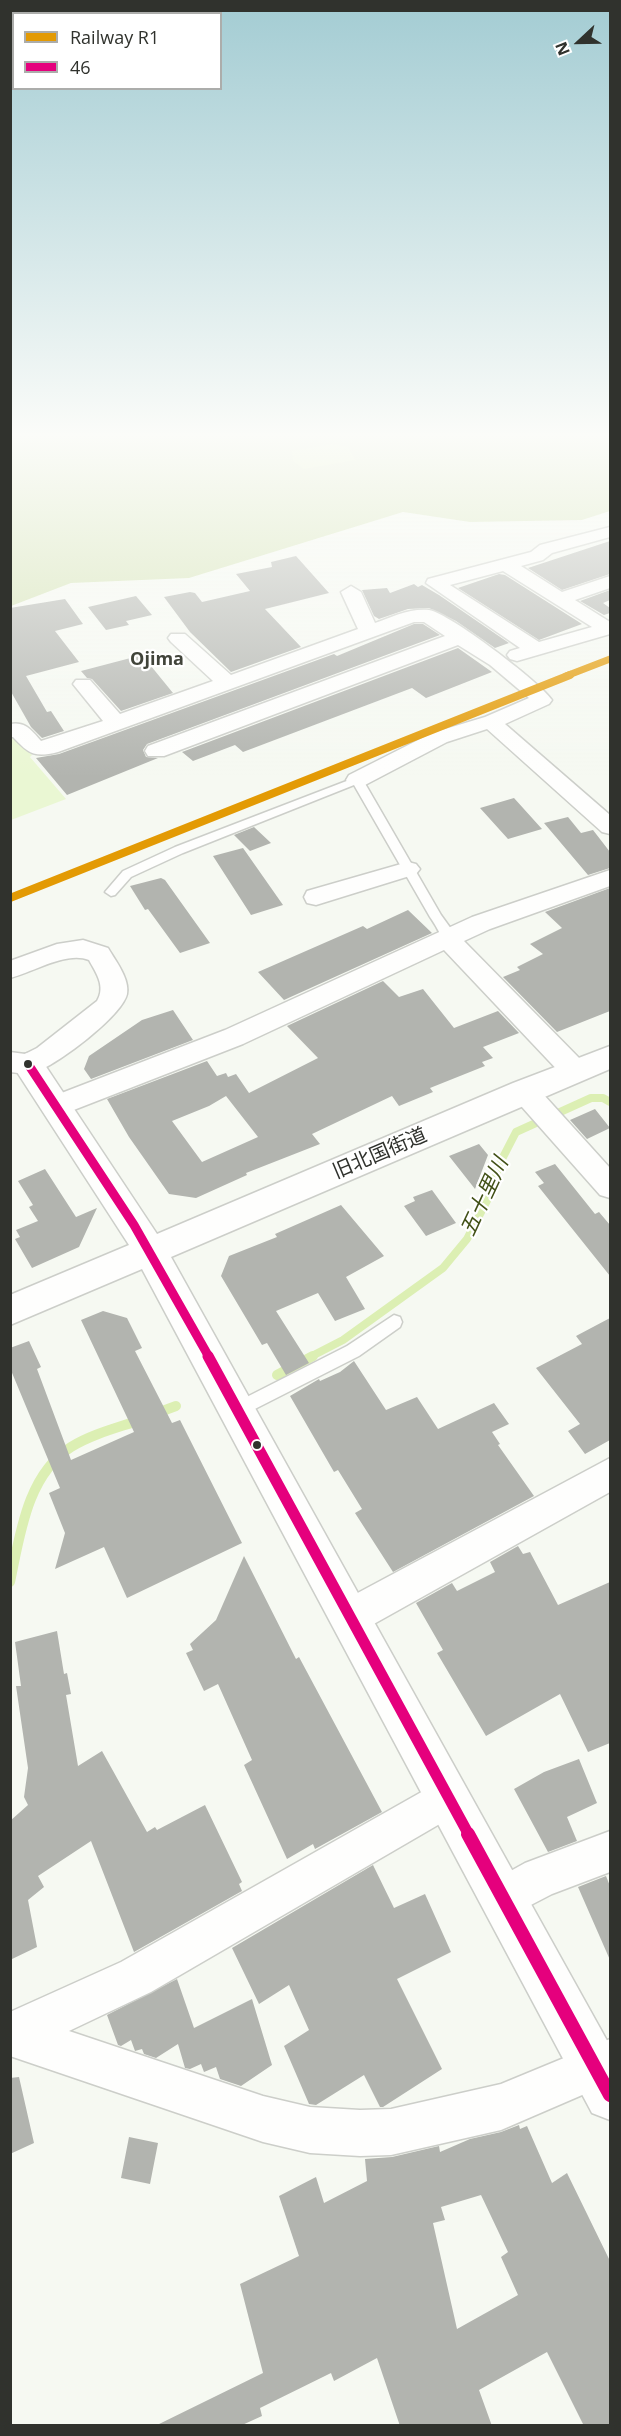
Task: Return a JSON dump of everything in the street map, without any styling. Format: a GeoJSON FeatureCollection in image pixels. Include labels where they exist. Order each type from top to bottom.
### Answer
{"type":"FeatureCollection","features":[{"type":"Feature","properties":{"kind":"main road","name":"旧北国街道"},"geometry":{"type":"LineString","coordinates":[[10,1311],[150,1253],[540,1108],[575,1071],[610,1057]]}},
{"type":"Feature","properties":{"kind":"main road"},"geometry":{"type":"LineString","coordinates":[[19,1063],[56,1106],[150,1253],[504,1898],[606,2075]]}},
{"type":"Feature","properties":{"kind":"street"},"geometry":{"type":"LineString","coordinates":[[535,649],[435,583],[537,556],[545,550]]}},
{"type":"Feature","properties":{"kind":"street"},"geometry":{"type":"LineString","coordinates":[[507,565],[609,628]]}},
{"type":"Feature","properties":{"kind":"street"},"geometry":{"type":"LineString","coordinates":[[560,599],[610,582]]}},
{"type":"Feature","properties":{"kind":"street"},"geometry":{"type":"LineString","coordinates":[[351,592],[367,627],[373,632]]}},
{"type":"Feature","properties":{"kind":"street"},"geometry":{"type":"LineString","coordinates":[[13,724],[36,748],[50,747],[412,616],[428,616],[497,661],[534,690],[542,700],[491,722],[450,733],[357,780]]}},
{"type":"Feature","properties":{"kind":"street"},"geometry":{"type":"LineString","coordinates":[[497,661],[609,628]]}},
{"type":"Feature","properties":{"kind":"street"},"geometry":{"type":"LineString","coordinates":[[156,751],[460,637]]}},
{"type":"Feature","properties":{"kind":"street"},"geometry":{"type":"LineString","coordinates":[[178,638],[229,684]]}},
{"type":"Feature","properties":{"kind":"street"},"geometry":{"type":"LineString","coordinates":[[83,684],[117,724]]}},
{"type":"Feature","properties":{"kind":"street"},"geometry":{"type":"LineString","coordinates":[[491,722],[610,826]]}},
{"type":"Feature","properties":{"kind":"street"},"geometry":{"type":"LineString","coordinates":[[316,897],[408,869]]}},
{"type":"Feature","properties":{"kind":"street"},"geometry":{"type":"LineString","coordinates":[[56,1106],[234,1037],[481,922],[610,878]]}},
{"type":"Feature","properties":{"kind":"street"},"geometry":{"type":"LineString","coordinates":[[448,939],[575,1071]]}},
{"type":"Feature","properties":{"kind":"street"},"geometry":{"type":"LineString","coordinates":[[10,970],[66,950],[83,948],[99,954],[114,983],[114,995],[106,1007],[47,1055],[19,1063]]}},
{"type":"Feature","properties":{"kind":"street"},"geometry":{"type":"LineString","coordinates":[[540,1108],[610,1187]]}},
{"type":"Feature","properties":{"kind":"street"},"geometry":{"type":"LineString","coordinates":[[351,1617],[610,1474]]}},
{"type":"Feature","properties":{"kind":"street"},"geometry":{"type":"LineString","coordinates":[[13,2034],[136,1977],[448,1797]]}},
{"type":"Feature","properties":{"kind":"street"},"geometry":{"type":"LineString","coordinates":[[504,1898],[540,1878],[610,1852]]}},
{"type":"Feature","properties":{"kind":"street"},"geometry":{"type":"LineString","coordinates":[[13,2034],[263,2118],[310,2130],[391,2132],[501,2107],[606,2075]]}},
{"type":"Feature","properties":{"kind":"lane"},"geometry":{"type":"LineString","coordinates":[[111,892],[127,874],[168,855],[357,780],[436,917],[448,933],[448,939]]}},
{"type":"Feature","properties":{"kind":"lane"},"geometry":{"type":"LineString","coordinates":[[237,1410],[353,1351],[394,1322]]}},
{"type":"Feature","properties":{"kind":"shaded area"},"geometry":{"type":"Polygon","coordinates":[[[11,550],[281,550],[189,578],[71,583],[11,606],[11,550]]]}},
{"type":"Feature","properties":{"kind":"shaded area"},"geometry":{"type":"Polygon","coordinates":[[[17,734],[32,755],[30,757],[66,799],[11,820],[10,737],[17,734]]]}},
{"type":"Feature","properties":{"kind":"building"},"geometry":{"type":"Polygon","coordinates":[[[584,550],[610,550],[610,574],[562,590],[528,568],[584,550]]]}},
{"type":"Feature","properties":{"kind":"building"},"geometry":{"type":"Polygon","coordinates":[[[296,556],[329,593],[265,609],[301,647],[231,672],[190,632],[164,597],[190,592],[195,593],[202,602],[250,591],[236,574],[272,567],[271,562],[296,556]]]}},
{"type":"Feature","properties":{"kind":"building"},"geometry":{"type":"Polygon","coordinates":[[[499,574],[505,575],[582,624],[539,640],[458,588],[499,574]]]}},
{"type":"Feature","properties":{"kind":"building"},"geometry":{"type":"Polygon","coordinates":[[[414,584],[418,587],[422,585],[439,595],[509,643],[495,648],[456,621],[429,608],[408,609],[379,619],[374,616],[362,590],[387,588],[390,593],[414,584]]]}},
{"type":"Feature","properties":{"kind":"building"},"geometry":{"type":"Polygon","coordinates":[[[610,590],[610,600],[603,603],[610,608],[610,613],[604,615],[580,601],[610,590]]]}},
{"type":"Feature","properties":{"kind":"building"},"geometry":{"type":"Polygon","coordinates":[[[136,596],[152,615],[126,621],[129,625],[106,630],[88,607],[136,596]]]}},
{"type":"Feature","properties":{"kind":"building"},"geometry":{"type":"Polygon","coordinates":[[[65,599],[83,624],[55,631],[79,662],[26,676],[47,712],[51,711],[64,731],[42,738],[31,727],[10,690],[10,608],[65,599]]]}},
{"type":"Feature","properties":{"kind":"building"},"geometry":{"type":"Polygon","coordinates":[[[414,624],[423,624],[440,635],[147,744],[143,750],[146,757],[158,758],[67,795],[36,758],[59,754],[334,654],[337,656],[414,624]]]}},
{"type":"Feature","properties":{"kind":"building"},"geometry":{"type":"Polygon","coordinates":[[[458,648],[492,672],[426,698],[412,688],[243,752],[235,745],[193,761],[182,752],[458,648]]]}},
{"type":"Feature","properties":{"kind":"building"},"geometry":{"type":"Polygon","coordinates":[[[142,655],[173,693],[121,711],[92,679],[87,678],[81,671],[142,655]]]}},
{"type":"Feature","properties":{"kind":"building"},"geometry":{"type":"Polygon","coordinates":[[[514,798],[542,829],[508,839],[480,808],[514,798]]]}},
{"type":"Feature","properties":{"kind":"building"},"geometry":{"type":"Polygon","coordinates":[[[568,817],[581,833],[593,830],[610,852],[610,868],[588,875],[544,823],[568,817]]]}},
{"type":"Feature","properties":{"kind":"building"},"geometry":{"type":"Polygon","coordinates":[[[254,827],[271,843],[250,851],[234,835],[254,827]]]}},
{"type":"Feature","properties":{"kind":"building"},"geometry":{"type":"Polygon","coordinates":[[[243,848],[283,905],[251,915],[213,856],[243,848]]]}},
{"type":"Feature","properties":{"kind":"building"},"geometry":{"type":"Polygon","coordinates":[[[161,878],[165,880],[210,943],[180,953],[148,909],[145,910],[130,886],[161,878]]]}},
{"type":"Feature","properties":{"kind":"building"},"geometry":{"type":"Polygon","coordinates":[[[610,888],[610,1011],[557,1032],[503,977],[520,970],[517,967],[543,954],[530,944],[562,928],[545,912],[610,888]]]}},
{"type":"Feature","properties":{"kind":"building"},"geometry":{"type":"Polygon","coordinates":[[[408,910],[432,933],[284,1000],[258,972],[363,926],[367,929],[408,910]]]}},
{"type":"Feature","properties":{"kind":"building"},"geometry":{"type":"Polygon","coordinates":[[[383,981],[399,997],[423,989],[454,1028],[498,1011],[519,1033],[483,1047],[493,1058],[482,1062],[485,1066],[430,1088],[433,1092],[399,1106],[392,1096],[312,1134],[320,1144],[246,1173],[247,1175],[196,1198],[169,1194],[129,1137],[107,1099],[207,1061],[217,1076],[226,1073],[228,1077],[236,1074],[249,1093],[318,1058],[287,1026],[383,981]],[[226,1096],[209,1106],[172,1121],[202,1162],[258,1137],[226,1096]]]}},
{"type":"Feature","properties":{"kind":"building"},"geometry":{"type":"Polygon","coordinates":[[[173,1010],[193,1040],[91,1079],[84,1069],[89,1056],[142,1020],[173,1010]]]}},
{"type":"Feature","properties":{"kind":"building"},"geometry":{"type":"Polygon","coordinates":[[[595,1109],[610,1128],[587,1139],[570,1120],[595,1109]]]}},
{"type":"Feature","properties":{"kind":"building"},"geometry":{"type":"Polygon","coordinates":[[[479,1144],[488,1155],[475,1189],[449,1156],[479,1144]]]}},
{"type":"Feature","properties":{"kind":"building"},"geometry":{"type":"Polygon","coordinates":[[[555,1164],[595,1214],[599,1212],[610,1225],[610,1276],[538,1186],[544,1183],[535,1172],[555,1164]]]}},
{"type":"Feature","properties":{"kind":"building"},"geometry":{"type":"Polygon","coordinates":[[[45,1169],[76,1217],[97,1208],[79,1247],[32,1268],[15,1239],[20,1237],[16,1230],[38,1221],[29,1207],[33,1205],[18,1181],[45,1169]]]}},
{"type":"Feature","properties":{"kind":"building"},"geometry":{"type":"Polygon","coordinates":[[[432,1190],[456,1223],[426,1236],[404,1206],[415,1201],[413,1197],[432,1190]]]}},
{"type":"Feature","properties":{"kind":"building"},"geometry":{"type":"Polygon","coordinates":[[[341,1205],[384,1256],[346,1277],[365,1309],[335,1321],[318,1293],[276,1311],[309,1363],[286,1375],[267,1343],[262,1345],[221,1276],[229,1256],[277,1237],[275,1234],[341,1205]]]}},
{"type":"Feature","properties":{"kind":"building"},"geometry":{"type":"Polygon","coordinates":[[[103,1311],[127,1318],[142,1348],[135,1351],[172,1423],[180,1420],[242,1543],[127,1598],[104,1547],[55,1569],[65,1533],[49,1493],[60,1488],[10,1368],[10,1348],[29,1341],[41,1367],[37,1369],[71,1460],[134,1432],[81,1320],[103,1311]]]}},
{"type":"Feature","properties":{"kind":"building"},"geometry":{"type":"Polygon","coordinates":[[[610,1318],[610,1440],[585,1454],[568,1431],[580,1424],[536,1368],[582,1344],[576,1336],[610,1318]]]}},
{"type":"Feature","properties":{"kind":"building"},"geometry":{"type":"Polygon","coordinates":[[[354,1361],[386,1410],[417,1397],[438,1429],[494,1403],[509,1424],[492,1432],[500,1444],[498,1445],[534,1496],[393,1572],[355,1513],[362,1509],[338,1470],[334,1472],[290,1396],[319,1379],[320,1381],[340,1372],[354,1361]]]}},
{"type":"Feature","properties":{"kind":"building"},"geometry":{"type":"Polygon","coordinates":[[[518,1546],[523,1554],[530,1552],[558,1605],[610,1582],[610,1743],[588,1752],[560,1694],[486,1736],[437,1653],[443,1650],[416,1603],[452,1583],[457,1591],[495,1572],[490,1562],[518,1546]]]}},
{"type":"Feature","properties":{"kind":"building"},"geometry":{"type":"Polygon","coordinates":[[[244,1556],[296,1659],[299,1657],[382,1812],[315,1849],[313,1844],[287,1859],[244,1765],[252,1760],[218,1684],[204,1691],[186,1653],[193,1650],[190,1644],[216,1620],[244,1556]]]}},
{"type":"Feature","properties":{"kind":"building"},"geometry":{"type":"Polygon","coordinates":[[[57,1631],[64,1674],[67,1673],[71,1694],[66,1695],[78,1766],[102,1751],[147,1832],[155,1827],[157,1830],[205,1805],[242,1882],[239,1884],[242,1891],[134,1952],[91,1841],[38,1876],[44,1887],[28,1900],[37,1947],[10,1960],[10,1821],[28,1805],[24,1797],[28,1768],[16,1686],[21,1686],[15,1642],[57,1631]]]}},
{"type":"Feature","properties":{"kind":"building"},"geometry":{"type":"Polygon","coordinates":[[[579,1759],[597,1803],[567,1817],[577,1841],[548,1852],[514,1789],[544,1772],[579,1759]]]}},
{"type":"Feature","properties":{"kind":"building"},"geometry":{"type":"Polygon","coordinates":[[[373,1865],[394,1908],[425,1894],[451,1952],[397,1979],[442,2069],[383,2107],[380,2107],[364,2075],[316,2105],[309,2104],[284,2046],[309,2030],[289,1985],[259,2004],[232,1948],[373,1865]]]}},
{"type":"Feature","properties":{"kind":"building"},"geometry":{"type":"Polygon","coordinates":[[[606,1876],[610,1886],[610,1960],[578,1887],[606,1876]]]}},
{"type":"Feature","properties":{"kind":"building"},"geometry":{"type":"Polygon","coordinates":[[[177,1979],[194,2028],[252,1999],[272,2065],[241,2086],[220,2079],[216,2067],[204,2072],[201,2064],[190,2069],[185,2068],[178,2044],[156,2058],[144,2054],[142,2049],[135,2051],[131,2040],[121,2046],[118,2045],[107,2015],[177,1979]]]}},
{"type":"Feature","properties":{"kind":"building"},"geometry":{"type":"Polygon","coordinates":[[[19,2077],[34,2143],[10,2154],[10,2078],[19,2077]]]}},
{"type":"Feature","properties":{"kind":"building"},"geometry":{"type":"Polygon","coordinates":[[[519,2125],[520,2129],[527,2126],[552,2183],[567,2173],[610,2261],[610,2426],[584,2426],[547,2352],[479,2390],[492,2426],[400,2426],[377,2358],[334,2381],[331,2373],[260,2408],[262,2416],[240,2426],[155,2426],[263,2373],[240,2284],[299,2256],[279,2196],[316,2177],[324,2203],[367,2181],[365,2159],[392,2157],[439,2146],[440,2152],[470,2139],[519,2125]],[[481,2195],[441,2207],[445,2220],[433,2223],[457,2329],[518,2295],[501,2257],[508,2252],[481,2195]]]}},
{"type":"Feature","properties":{"kind":"building"},"geometry":{"type":"Polygon","coordinates":[[[129,2137],[158,2143],[150,2184],[121,2178],[129,2137]]]}},
{"type":"Feature","properties":{"kind":"waterway","name":"五十里川"},"geometry":{"type":"LineString","coordinates":[[310,1357],[343,1340],[443,1268],[467,1239],[490,1195],[500,1163],[516,1132],[591,1098],[603,1098],[610,1102]]}},
{"type":"Feature","properties":{"kind":"waterway","name":"五十里川"},"geometry":{"type":"LineString","coordinates":[[277,1375],[313,1356]]}},
{"type":"Feature","properties":{"kind":"waterway","name":"五十里川"},"geometry":{"type":"LineString","coordinates":[[157,1413],[176,1406]]}},
{"type":"Feature","properties":{"kind":"waterway","name":"五十里川"},"geometry":{"type":"LineString","coordinates":[[10,1582],[22,1526],[44,1473],[56,1459],[79,1442],[140,1420]]}},
{"type":"Feature","properties":{"kind":"rail line","name":"R1"},"geometry":{"type":"LineString","coordinates":[[10,898],[610,659]]}},
{"type":"Feature","properties":{"kind":"transit line","name":"46"},"geometry":{"type":"LineString","coordinates":[[28,1064],[134,1225],[169,1284],[610,2095]]}},
{"type":"Feature","properties":{"kind":"district","name":"Ojima"},"geometry":{"type":"Point","coordinates":[157,660]}}]}
